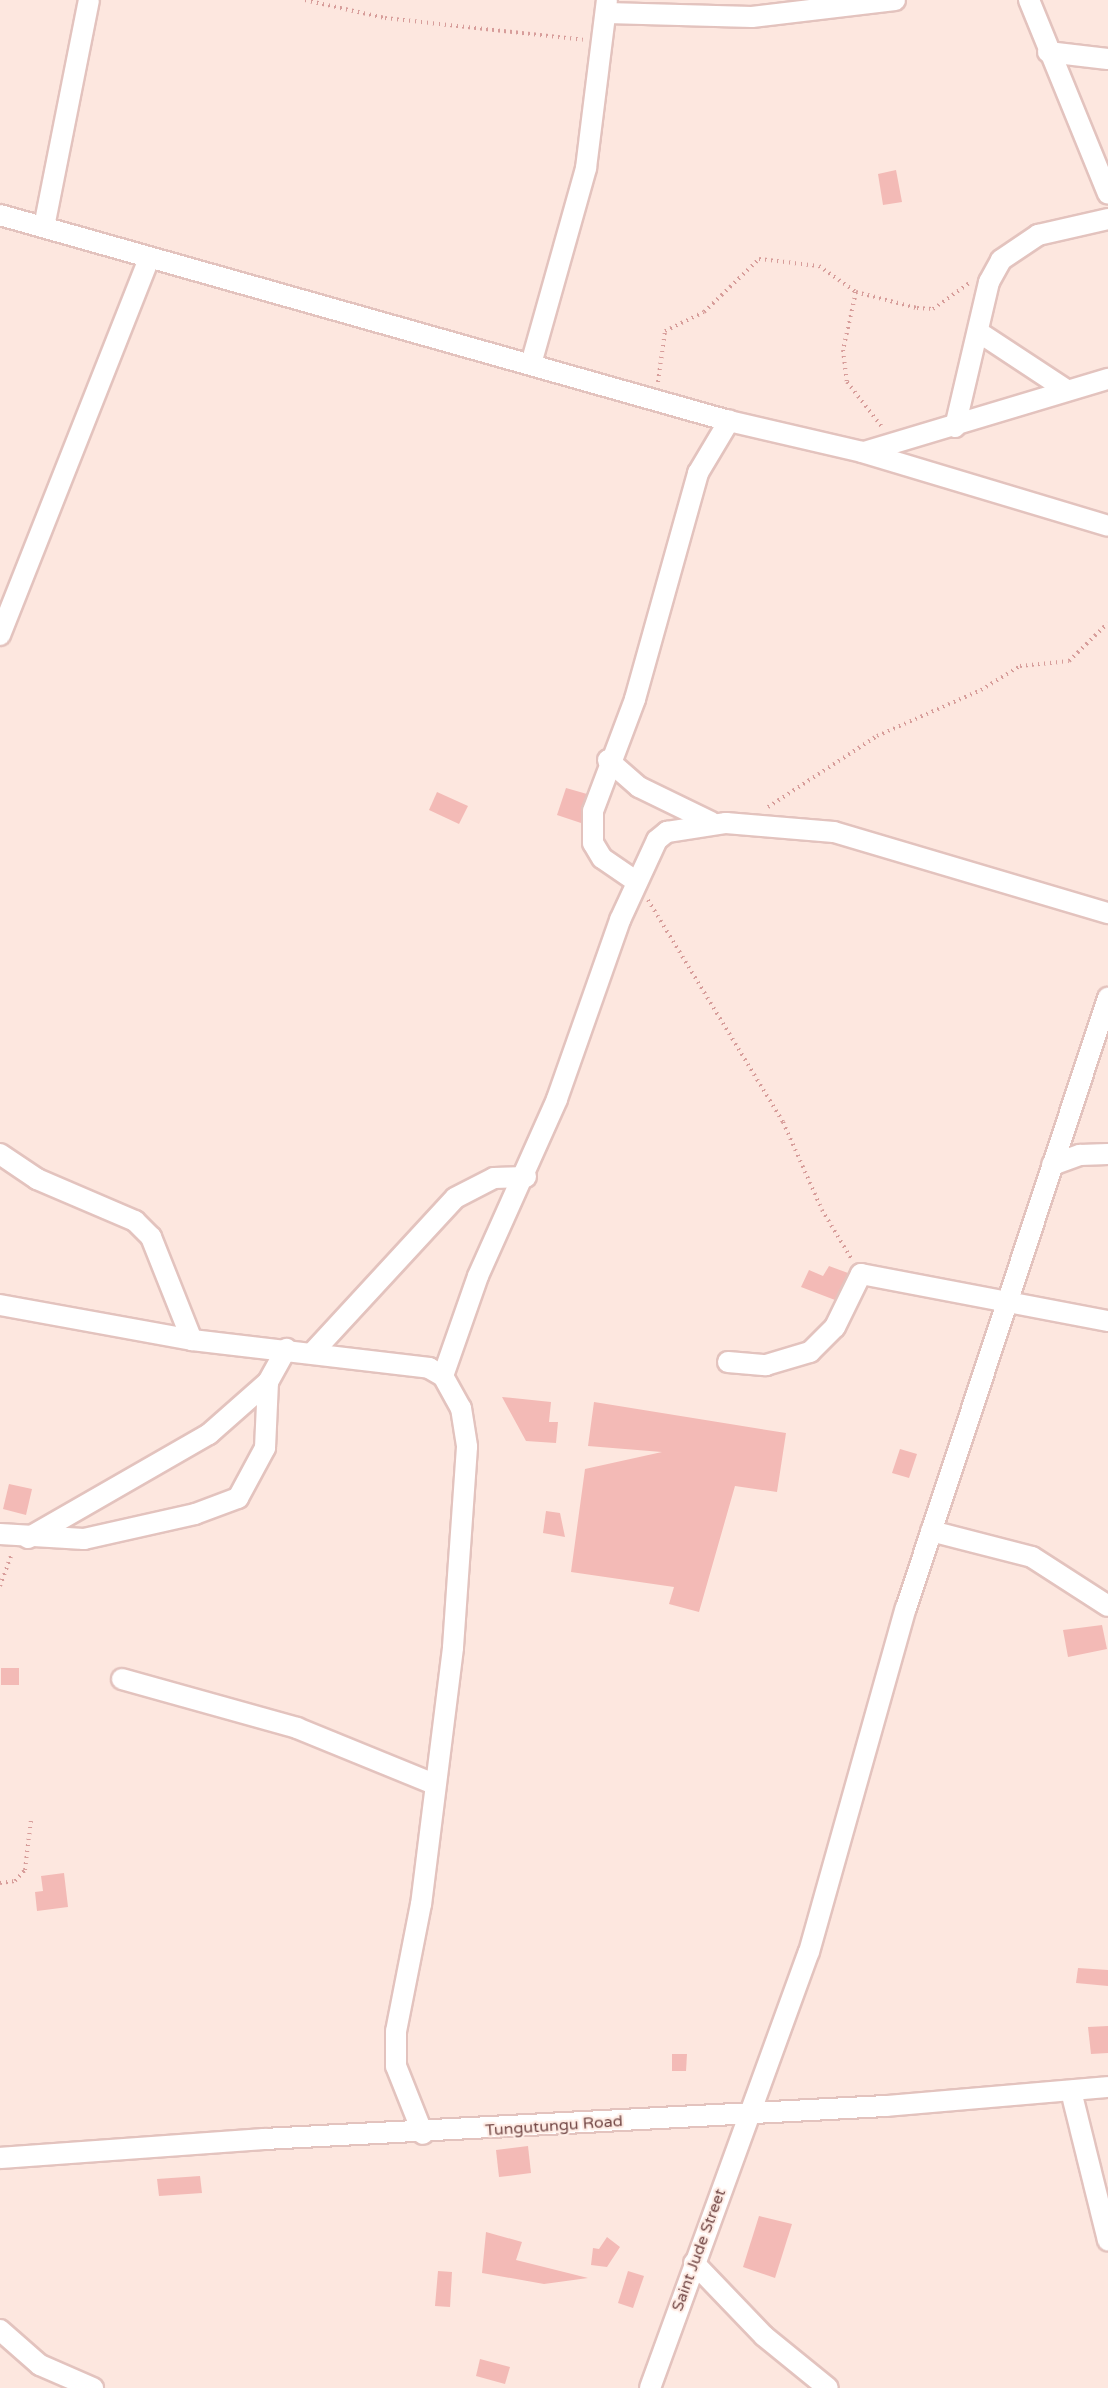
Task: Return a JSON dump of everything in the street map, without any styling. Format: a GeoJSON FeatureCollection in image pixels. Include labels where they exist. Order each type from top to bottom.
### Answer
{"type":"FeatureCollection","features":[{"type":"Feature","properties":{"kind":"street"},"geometry":{"type":"LineString","coordinates":[[44,227],[89,0]]}},
{"type":"Feature","properties":{"kind":"street"},"geometry":{"type":"LineString","coordinates":[[531,364],[586,168],[607,6],[752,17],[895,0]]}},
{"type":"Feature","properties":{"kind":"street"},"geometry":{"type":"LineString","coordinates":[[1029,0],[1048,52],[1108,194]]}},
{"type":"Feature","properties":{"kind":"street"},"geometry":{"type":"LineString","coordinates":[[1048,52],[1108,59]]}},
{"type":"Feature","properties":{"kind":"street"},"geometry":{"type":"LineString","coordinates":[[0,215],[655,397],[729,421],[862,452],[1108,526]]}},
{"type":"Feature","properties":{"kind":"street"},"geometry":{"type":"LineString","coordinates":[[955,427],[996,269],[1018,244],[1038,235],[1108,219]]}},
{"type":"Feature","properties":{"kind":"street"},"geometry":{"type":"LineString","coordinates":[[0,635],[149,258]]}},
{"type":"Feature","properties":{"kind":"street"},"geometry":{"type":"LineString","coordinates":[[980,333],[1065,389]]}},
{"type":"Feature","properties":{"kind":"street"},"geometry":{"type":"LineString","coordinates":[[862,452],[955,427],[1065,389],[1108,379]]}},
{"type":"Feature","properties":{"kind":"street"},"geometry":{"type":"LineString","coordinates":[[637,882],[602,858],[593,843],[593,811],[608,760],[635,699],[698,473],[729,421]]}},
{"type":"Feature","properties":{"kind":"street"},"geometry":{"type":"LineString","coordinates":[[608,760],[639,787],[715,824]]}},
{"type":"Feature","properties":{"kind":"street"},"geometry":{"type":"LineString","coordinates":[[443,1376],[478,1276],[526,1177],[637,882],[657,840],[667,832],[715,824],[746,824],[834,832],[1108,913]]}},
{"type":"Feature","properties":{"kind":"street","name":"Saint Jude Street"},"geometry":{"type":"LineString","coordinates":[[650,2388],[809,1952],[931,1531],[1010,1306],[1052,1164],[1108,998]]}},
{"type":"Feature","properties":{"kind":"street"},"geometry":{"type":"LineString","coordinates":[[0,1154],[37,1179],[135,1221],[151,1237],[192,1340]]}},
{"type":"Feature","properties":{"kind":"street"},"geometry":{"type":"LineString","coordinates":[[1052,1164],[1080,1155],[1108,1154]]}},
{"type":"Feature","properties":{"kind":"street"},"geometry":{"type":"LineString","coordinates":[[314,1351],[455,1198],[494,1178],[526,1177]]}},
{"type":"Feature","properties":{"kind":"street"},"geometry":{"type":"LineString","coordinates":[[728,1362],[766,1365],[810,1352],[835,1327],[861,1274],[893,1277],[1010,1306],[1108,1321]]}},
{"type":"Feature","properties":{"kind":"street"},"geometry":{"type":"LineString","coordinates":[[0,1305],[192,1340],[388,1359],[443,1376],[461,1408],[467,1448],[453,1648],[434,1784],[421,1904],[396,2031],[396,2066],[423,2134]]}},
{"type":"Feature","properties":{"kind":"street"},"geometry":{"type":"LineString","coordinates":[[14,1536],[209,1434],[268,1383],[286,1349]]}},
{"type":"Feature","properties":{"kind":"street"},"geometry":{"type":"LineString","coordinates":[[0,1518],[14,1536],[60,1541],[116,1534],[238,1498],[265,1448],[268,1383]]}},
{"type":"Feature","properties":{"kind":"street"},"geometry":{"type":"LineString","coordinates":[[931,1531],[1032,1557],[1108,1606]]}},
{"type":"Feature","properties":{"kind":"street"},"geometry":{"type":"LineString","coordinates":[[122,1679],[297,1728],[434,1784]]}},
{"type":"Feature","properties":{"kind":"street","name":"Tungutungu Road"},"geometry":{"type":"LineString","coordinates":[[0,2158],[264,2139],[423,2134],[751,2114],[1108,2087]]}},
{"type":"Feature","properties":{"kind":"street"},"geometry":{"type":"LineString","coordinates":[[1071,2091],[1108,2240]]}},
{"type":"Feature","properties":{"kind":"street"},"geometry":{"type":"LineString","coordinates":[[694,2263],[764,2336],[828,2388]]}},
{"type":"Feature","properties":{"kind":"street"},"geometry":{"type":"LineString","coordinates":[[0,2330],[40,2365],[93,2388]]}},
{"type":"Feature","properties":{"kind":"path"},"geometry":{"type":"LineString","coordinates":[[305,0],[385,18],[604,43]]}},
{"type":"Feature","properties":{"kind":"path"},"geometry":{"type":"LineString","coordinates":[[655,397],[665,331],[704,312],[759,259],[819,266],[856,292],[933,309],[996,269]]}},
{"type":"Feature","properties":{"kind":"path"},"geometry":{"type":"LineString","coordinates":[[856,292],[843,350],[847,382],[895,444]]}},
{"type":"Feature","properties":{"kind":"path"},"geometry":{"type":"LineString","coordinates":[[746,824],[877,736],[981,690],[1020,666],[1069,661],[1108,623]]}},
{"type":"Feature","properties":{"kind":"path"},"geometry":{"type":"LineString","coordinates":[[637,882],[783,1122],[822,1210],[861,1274]]}},
{"type":"Feature","properties":{"kind":"path"},"geometry":{"type":"LineString","coordinates":[[0,1586],[12,1559],[14,1536]]}},
{"type":"Feature","properties":{"kind":"path"},"geometry":{"type":"LineString","coordinates":[[0,1883],[15,1881],[25,1870],[31,1820]]}},
{"type":"Feature","properties":{"kind":"building"},"geometry":{"type":"Polygon","coordinates":[[[896,170],[902,202],[883,205],[878,174],[896,170]]]}},
{"type":"Feature","properties":{"kind":"building"},"geometry":{"type":"Polygon","coordinates":[[[566,788],[587,794],[581,823],[557,815],[566,788]]]}},
{"type":"Feature","properties":{"kind":"building"},"geometry":{"type":"Polygon","coordinates":[[[437,792],[468,806],[459,824],[429,810],[437,792]]]}},
{"type":"Feature","properties":{"kind":"building"},"geometry":{"type":"Polygon","coordinates":[[[829,1266],[848,1273],[835,1300],[801,1287],[809,1270],[823,1276],[829,1266]]]}},
{"type":"Feature","properties":{"kind":"building"},"geometry":{"type":"Polygon","coordinates":[[[502,1397],[551,1402],[549,1422],[558,1422],[556,1443],[526,1441],[502,1397]]]}},
{"type":"Feature","properties":{"kind":"building"},"geometry":{"type":"Polygon","coordinates":[[[594,1402],[786,1433],[777,1492],[735,1486],[699,1612],[669,1604],[674,1587],[571,1572],[585,1469],[662,1452],[588,1446],[594,1402]]]}},
{"type":"Feature","properties":{"kind":"building"},"geometry":{"type":"Polygon","coordinates":[[[900,1449],[917,1454],[909,1478],[892,1473],[900,1449]]]}},
{"type":"Feature","properties":{"kind":"building"},"geometry":{"type":"Polygon","coordinates":[[[9,1484],[32,1489],[26,1515],[3,1509],[9,1484]]]}},
{"type":"Feature","properties":{"kind":"building"},"geometry":{"type":"Polygon","coordinates":[[[546,1511],[560,1513],[565,1537],[543,1533],[546,1511]]]}},
{"type":"Feature","properties":{"kind":"building"},"geometry":{"type":"Polygon","coordinates":[[[1102,1625],[1107,1649],[1068,1657],[1063,1630],[1102,1625]]]}},
{"type":"Feature","properties":{"kind":"building"},"geometry":{"type":"Polygon","coordinates":[[[1,1668],[19,1668],[19,1685],[1,1685],[1,1668]]]}},
{"type":"Feature","properties":{"kind":"building"},"geometry":{"type":"Polygon","coordinates":[[[64,1873],[68,1907],[37,1911],[35,1892],[43,1891],[41,1876],[64,1873]]]}},
{"type":"Feature","properties":{"kind":"building"},"geometry":{"type":"Polygon","coordinates":[[[1078,1968],[1108,1970],[1108,1986],[1076,1983],[1078,1968]]]}},
{"type":"Feature","properties":{"kind":"building"},"geometry":{"type":"Polygon","coordinates":[[[1108,2026],[1108,2053],[1091,2054],[1088,2027],[1108,2026]]]}},
{"type":"Feature","properties":{"kind":"building"},"geometry":{"type":"Polygon","coordinates":[[[672,2054],[687,2054],[686,2071],[672,2071],[672,2054]]]}},
{"type":"Feature","properties":{"kind":"building"},"geometry":{"type":"Polygon","coordinates":[[[528,2146],[531,2173],[499,2177],[496,2150],[528,2146]]]}},
{"type":"Feature","properties":{"kind":"building"},"geometry":{"type":"Polygon","coordinates":[[[200,2176],[202,2193],[159,2196],[157,2179],[200,2176]]]}},
{"type":"Feature","properties":{"kind":"building"},"geometry":{"type":"Polygon","coordinates":[[[759,2216],[792,2224],[775,2278],[743,2267],[759,2216]]]}},
{"type":"Feature","properties":{"kind":"building"},"geometry":{"type":"Polygon","coordinates":[[[486,2232],[522,2242],[516,2260],[588,2278],[544,2284],[482,2273],[486,2232]]]}},
{"type":"Feature","properties":{"kind":"building"},"geometry":{"type":"Polygon","coordinates":[[[607,2237],[620,2247],[607,2267],[591,2265],[593,2248],[599,2249],[607,2237]]]}},
{"type":"Feature","properties":{"kind":"building"},"geometry":{"type":"Polygon","coordinates":[[[438,2271],[452,2272],[450,2307],[435,2306],[438,2271]]]}},
{"type":"Feature","properties":{"kind":"building"},"geometry":{"type":"Polygon","coordinates":[[[628,2271],[644,2276],[633,2308],[618,2303],[628,2271]]]}},
{"type":"Feature","properties":{"kind":"building"},"geometry":{"type":"Polygon","coordinates":[[[480,2359],[510,2367],[505,2384],[476,2376],[480,2359]]]}}]}
